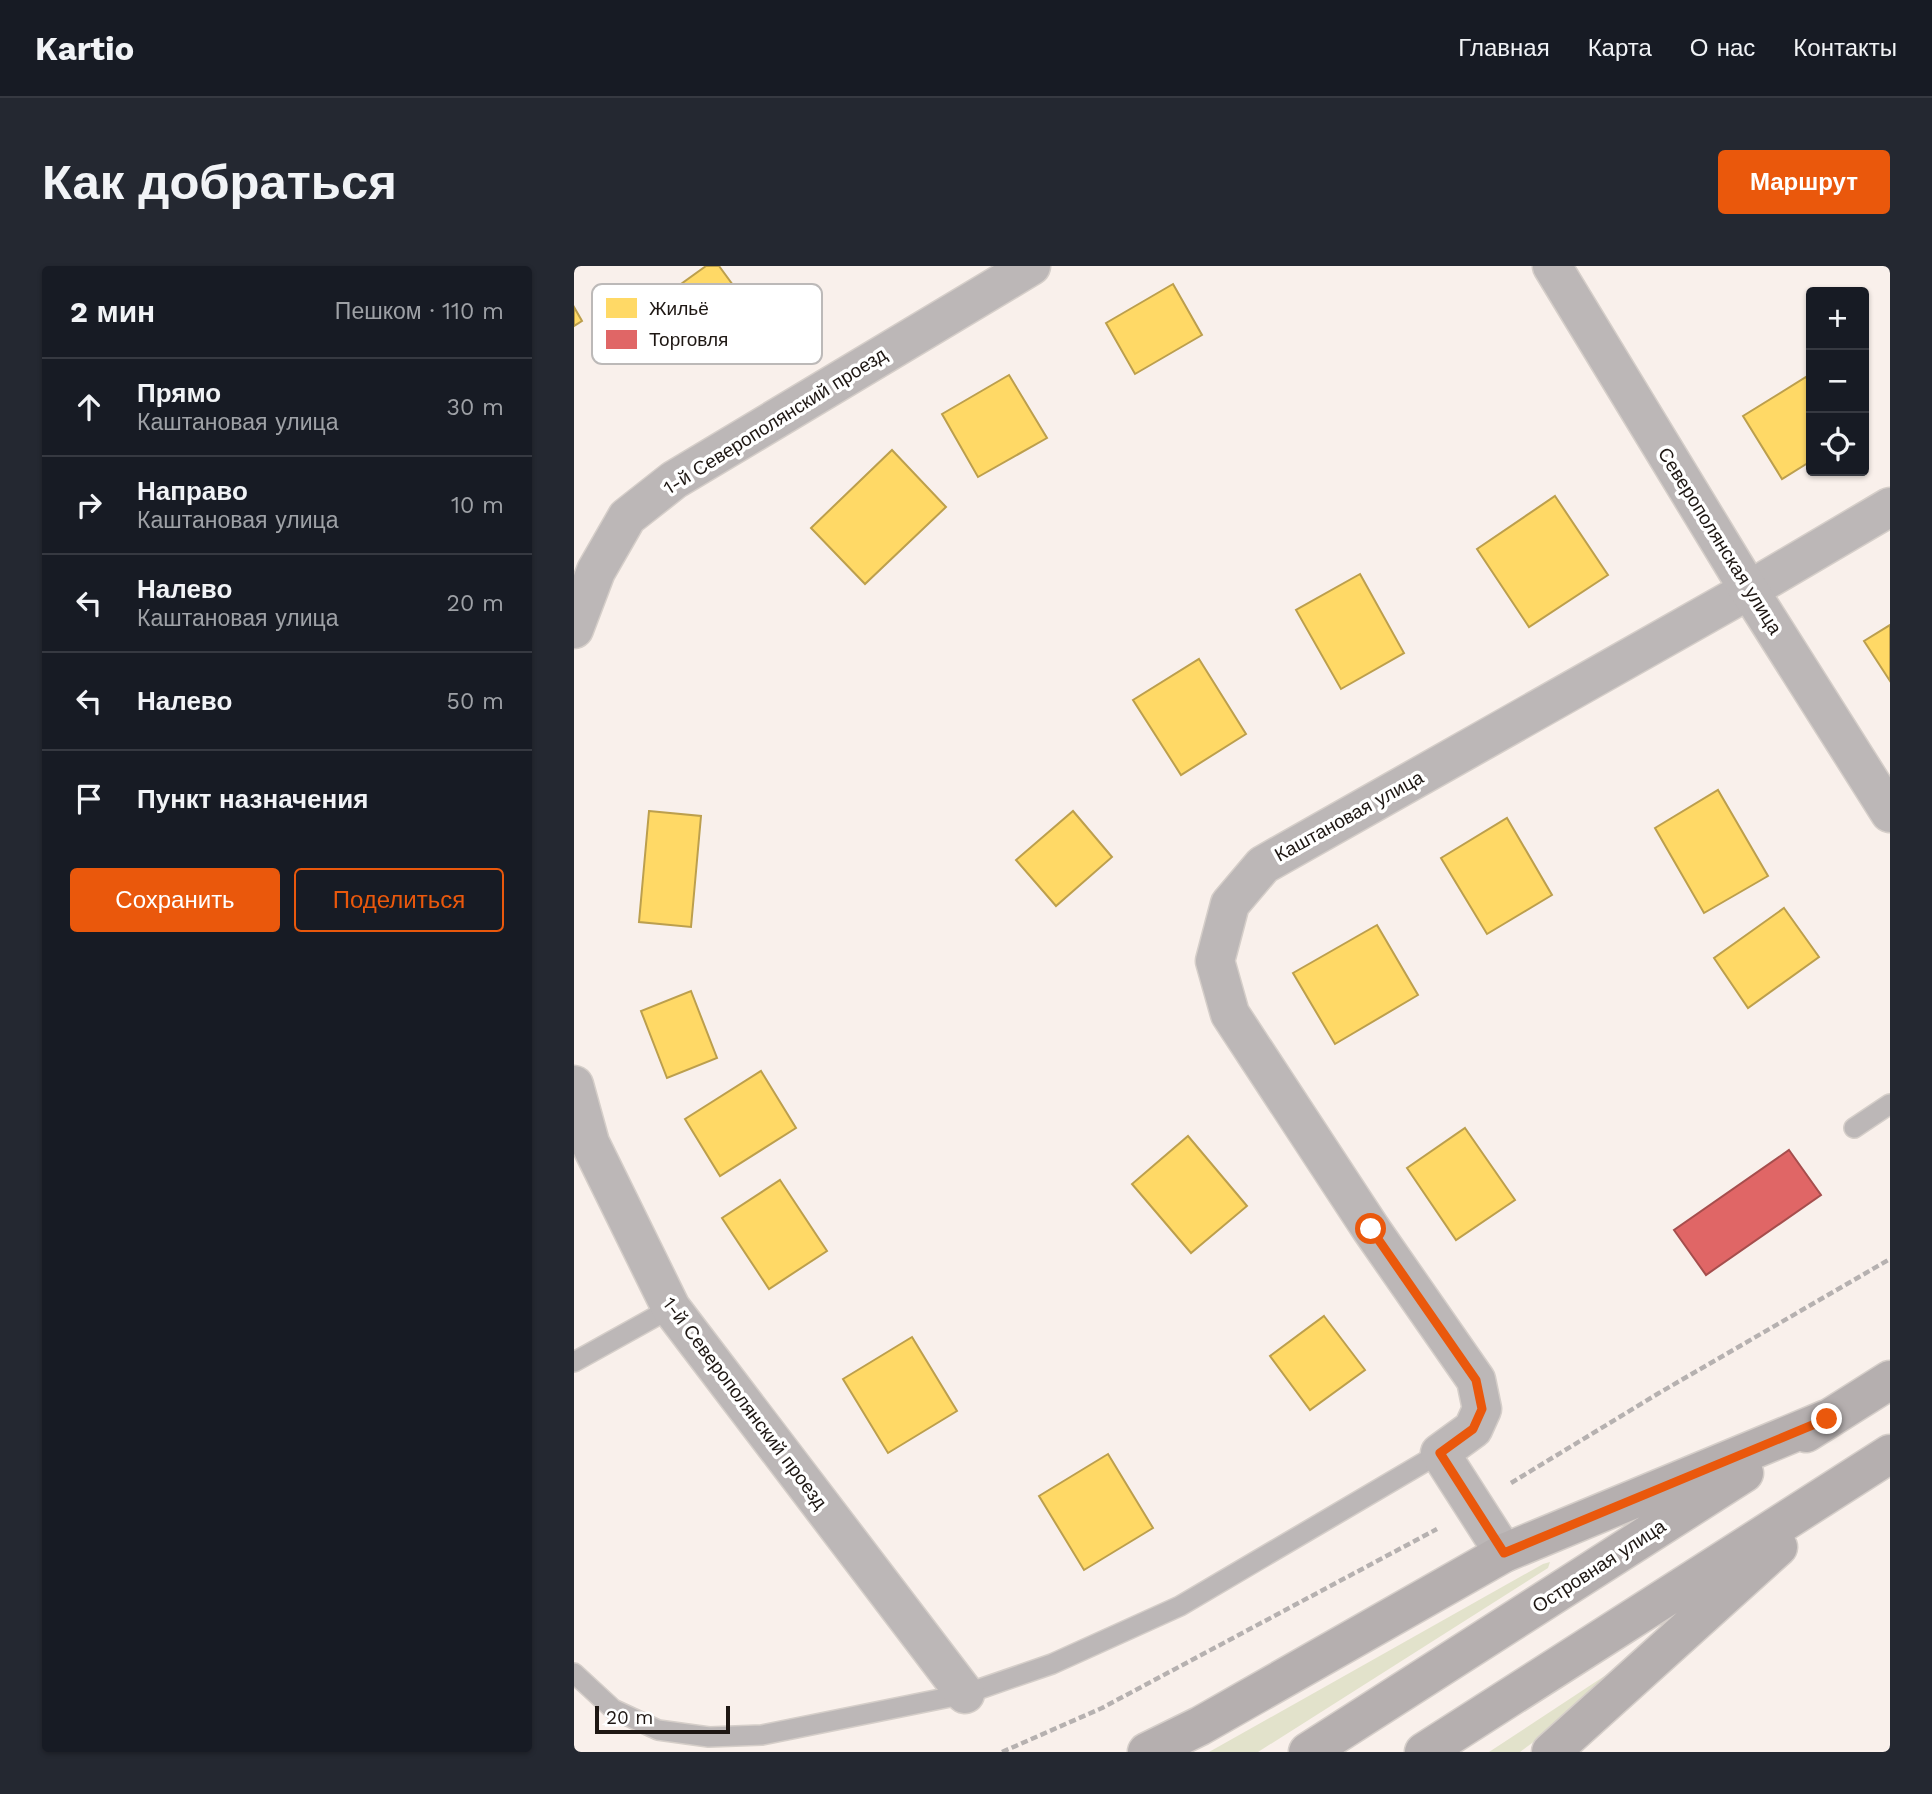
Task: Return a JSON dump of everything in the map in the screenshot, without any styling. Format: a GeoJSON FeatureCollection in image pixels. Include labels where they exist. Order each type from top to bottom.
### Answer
{"type":"FeatureCollection","features":[{"type":"Feature","properties":{"kind":"main road","name":"Островная улица"},"geometry":{"type":"LineString","coordinates":[[1308,1752],[1890,1380]]}},
{"type":"Feature","properties":{"kind":"main road"},"geometry":{"type":"LineString","coordinates":[[1147,1752],[1200,1726],[1504,1553],[1827,1419]]}},
{"type":"Feature","properties":{"kind":"main road"},"geometry":{"type":"LineString","coordinates":[[1424,1752],[1876,1463]]}},
{"type":"Feature","properties":{"kind":"main road"},"geometry":{"type":"LineString","coordinates":[[1551,1752],[1876,1463]]}},
{"type":"Feature","properties":{"kind":"street","name":"1-й Северополянский проезд"},"geometry":{"type":"LineString","coordinates":[[574,629],[585,565],[628,517],[674,480],[1031,266]]}},
{"type":"Feature","properties":{"kind":"street","name":"Северополянская улица"},"geometry":{"type":"LineString","coordinates":[[1552,266],[1749,590],[1890,813]]}},
{"type":"Feature","properties":{"kind":"street","name":"Каштановая улица"},"geometry":{"type":"LineString","coordinates":[[1440,1453],[1473,1429],[1482,1409],[1476,1380],[1371,1229],[1230,1014],[1215,961],[1230,904],[1263,865],[1749,590],[1890,507]]}},
{"type":"Feature","properties":{"kind":"street","name":"1-й Северополянский проезд"},"geometry":{"type":"LineString","coordinates":[[574,1084],[590,1143],[671,1308],[965,1694]]}},
{"type":"Feature","properties":{"kind":"street"},"geometry":{"type":"LineString","coordinates":[[1440,1453],[1504,1553]]}},
{"type":"Feature","properties":{"kind":"lane"},"geometry":{"type":"LineString","coordinates":[[1854,1128],[1890,1104]]}},
{"type":"Feature","properties":{"kind":"lane"},"geometry":{"type":"LineString","coordinates":[[574,1363],[671,1308]]}},
{"type":"Feature","properties":{"kind":"lane"},"geometry":{"type":"LineString","coordinates":[[574,1673],[613,1709],[657,1730],[709,1737],[762,1735],[965,1694],[1052,1664],[1180,1606],[1440,1453]]}},
{"type":"Feature","properties":{"kind":"path"},"geometry":{"type":"LineString","coordinates":[[1509,1485],[1659,1393],[1890,1259]]}},
{"type":"Feature","properties":{"kind":"path"},"geometry":{"type":"LineString","coordinates":[[1002,1752],[1102,1709],[1438,1528]]}},
{"type":"Feature","properties":{"kind":"green space"},"geometry":{"type":"Polygon","coordinates":[[[1550,1562],[1548,1568],[1258,1752],[1209,1752],[1543,1564],[1550,1562]]]}},
{"type":"Feature","properties":{"kind":"green space"},"geometry":{"type":"Polygon","coordinates":[[[1688,1621],[1690,1625],[1520,1752],[1489,1752],[1688,1621]]]}},
{"type":"Feature","properties":{"kind":"building: Жильё"},"geometry":{"type":"Polygon","coordinates":[[[706,266],[719,266],[732,284],[681,284],[706,266]]]}},
{"type":"Feature","properties":{"kind":"building: Жильё"},"geometry":{"type":"Polygon","coordinates":[[[1173,284],[1202,335],[1135,374],[1106,323],[1173,284]]]}},
{"type":"Feature","properties":{"kind":"building: Жильё"},"geometry":{"type":"Polygon","coordinates":[[[574,307],[582,321],[574,326],[574,307]]]}},
{"type":"Feature","properties":{"kind":"building: Жильё"},"geometry":{"type":"Polygon","coordinates":[[[1009,375],[1047,438],[978,477],[942,414],[1009,375]]]}},
{"type":"Feature","properties":{"kind":"building: Жильё"},"geometry":{"type":"Polygon","coordinates":[[[1806,377],[1806,464],[1782,479],[1743,416],[1806,377]]]}},
{"type":"Feature","properties":{"kind":"building: Жильё"},"geometry":{"type":"Polygon","coordinates":[[[892,450],[946,507],[865,584],[811,528],[892,450]]]}},
{"type":"Feature","properties":{"kind":"building: Жильё"},"geometry":{"type":"Polygon","coordinates":[[[1555,496],[1608,575],[1529,627],[1477,549],[1555,496]]]}},
{"type":"Feature","properties":{"kind":"building: Жильё"},"geometry":{"type":"Polygon","coordinates":[[[1360,574],[1404,653],[1341,689],[1296,610],[1360,574]]]}},
{"type":"Feature","properties":{"kind":"building: Жильё"},"geometry":{"type":"Polygon","coordinates":[[[1890,625],[1890,681],[1864,641],[1890,625]]]}},
{"type":"Feature","properties":{"kind":"building: Жильё"},"geometry":{"type":"Polygon","coordinates":[[[1199,659],[1246,734],[1181,775],[1133,700],[1199,659]]]}},
{"type":"Feature","properties":{"kind":"building: Жильё"},"geometry":{"type":"Polygon","coordinates":[[[1718,790],[1768,876],[1704,913],[1655,828],[1718,790]]]}},
{"type":"Feature","properties":{"kind":"building: Жильё"},"geometry":{"type":"Polygon","coordinates":[[[649,811],[701,816],[691,927],[639,922],[649,811]]]}},
{"type":"Feature","properties":{"kind":"building: Жильё"},"geometry":{"type":"Polygon","coordinates":[[[1073,811],[1112,857],[1056,906],[1016,860],[1073,811]]]}},
{"type":"Feature","properties":{"kind":"building: Жильё"},"geometry":{"type":"Polygon","coordinates":[[[1507,818],[1552,895],[1487,934],[1441,858],[1507,818]]]}},
{"type":"Feature","properties":{"kind":"building: Жильё"},"geometry":{"type":"Polygon","coordinates":[[[1784,908],[1819,957],[1748,1008],[1714,958],[1784,908]]]}},
{"type":"Feature","properties":{"kind":"building: Жильё"},"geometry":{"type":"Polygon","coordinates":[[[1377,925],[1418,995],[1335,1044],[1293,973],[1377,925]]]}},
{"type":"Feature","properties":{"kind":"building: Жильё"},"geometry":{"type":"Polygon","coordinates":[[[691,991],[717,1058],[667,1078],[641,1011],[691,991]]]}},
{"type":"Feature","properties":{"kind":"building: Жильё"},"geometry":{"type":"Polygon","coordinates":[[[761,1071],[796,1128],[720,1176],[685,1119],[761,1071]]]}},
{"type":"Feature","properties":{"kind":"building: Жильё"},"geometry":{"type":"Polygon","coordinates":[[[1465,1128],[1515,1200],[1456,1240],[1407,1168],[1465,1128]]]}},
{"type":"Feature","properties":{"kind":"building: Жильё"},"geometry":{"type":"Polygon","coordinates":[[[1188,1136],[1247,1206],[1191,1253],[1132,1184],[1188,1136]]]}},
{"type":"Feature","properties":{"kind":"building: Жильё"},"geometry":{"type":"Polygon","coordinates":[[[780,1180],[827,1251],[769,1289],[722,1218],[780,1180]]]}},
{"type":"Feature","properties":{"kind":"building: Жильё"},"geometry":{"type":"Polygon","coordinates":[[[1324,1316],[1365,1370],[1310,1410],[1270,1356],[1324,1316]]]}},
{"type":"Feature","properties":{"kind":"building: Жильё"},"geometry":{"type":"Polygon","coordinates":[[[912,1337],[957,1411],[888,1453],[843,1379],[912,1337]]]}},
{"type":"Feature","properties":{"kind":"building: Жильё"},"geometry":{"type":"Polygon","coordinates":[[[1108,1454],[1153,1528],[1084,1570],[1039,1496],[1108,1454]]]}},
{"type":"Feature","properties":{"kind":"building: Торговля"},"geometry":{"type":"Polygon","coordinates":[[[1789,1150],[1821,1195],[1706,1275],[1674,1230],[1789,1150]]]}},
{"type":"Feature","properties":{"kind":"route"},"geometry":{"type":"LineString","coordinates":[[1371,1229],[1476,1380],[1482,1409],[1473,1429],[1440,1453],[1504,1553],[1827,1419]]}}]}
